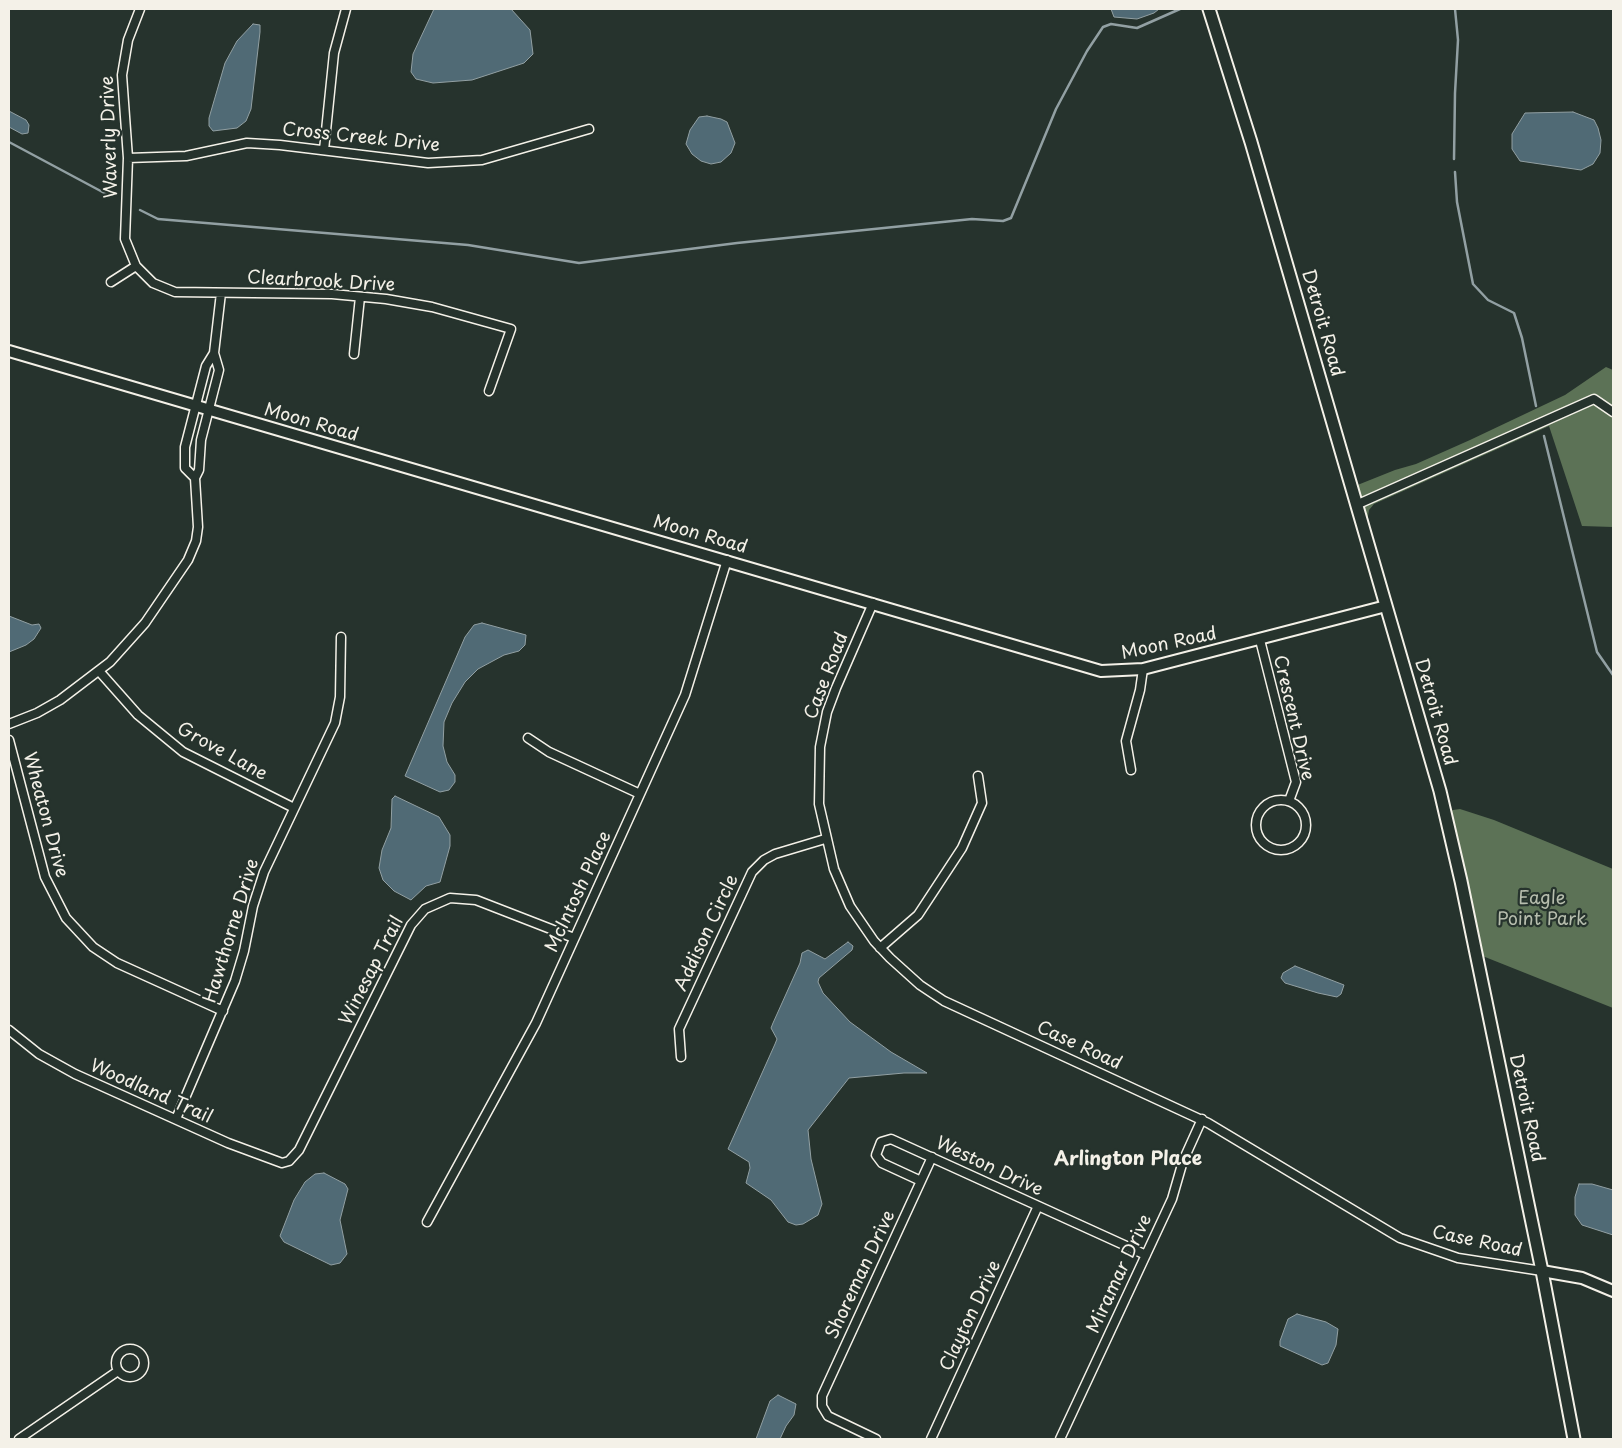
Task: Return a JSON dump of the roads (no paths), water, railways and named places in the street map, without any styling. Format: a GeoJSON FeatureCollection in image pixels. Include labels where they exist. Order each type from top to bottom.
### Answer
{"type":"FeatureCollection","features":[{"type":"Feature","properties":{"kind":"main road","name":"Detroit Road"},"geometry":{"type":"LineString","coordinates":[[1209,9],[1248,132],[1420,719],[1458,869],[1542,1271],[1574,1439]]}},
{"type":"Feature","properties":{"kind":"street","name":"Waverly Drive"},"geometry":{"type":"LineString","coordinates":[[136,266],[125,239],[128,158],[123,66],[129,34],[140,9]]}},
{"type":"Feature","properties":{"kind":"street"},"geometry":{"type":"LineString","coordinates":[[324,150],[335,47],[346,9]]}},
{"type":"Feature","properties":{"kind":"street","name":"Cross Creek Drive"},"geometry":{"type":"LineString","coordinates":[[128,158],[186,156],[247,143],[428,163],[482,160],[589,129]]}},
{"type":"Feature","properties":{"kind":"street"},"geometry":{"type":"LineString","coordinates":[[111,282],[136,266]]}},
{"type":"Feature","properties":{"kind":"street","name":"Clearbrook Drive"},"geometry":{"type":"LineString","coordinates":[[136,266],[153,283],[170,290],[360,297],[432,306],[510,329],[489,392]]}},
{"type":"Feature","properties":{"kind":"street"},"geometry":{"type":"LineString","coordinates":[[9,724],[37,713],[60,700],[99,671],[126,647],[145,623],[188,560],[196,541],[198,528],[195,478],[199,470],[201,440],[219,370],[214,353],[221,293]]}},
{"type":"Feature","properties":{"kind":"street"},"geometry":{"type":"LineString","coordinates":[[354,354],[360,297]]}},
{"type":"Feature","properties":{"kind":"street","name":"Moon Road"},"geometry":{"type":"LineString","coordinates":[[9,351],[1101,671],[1143,669],[1386,606]]}},
{"type":"Feature","properties":{"kind":"street"},"geometry":{"type":"LineString","coordinates":[[195,478],[185,468],[186,448],[206,366],[214,353]]}},
{"type":"Feature","properties":{"kind":"street"},"geometry":{"type":"LineString","coordinates":[[1356,505],[1594,399],[1613,412]]}},
{"type":"Feature","properties":{"kind":"street","name":"McIntosh Place"},"geometry":{"type":"LineString","coordinates":[[426,1222],[531,1032],[640,794],[688,688],[726,560]]}},
{"type":"Feature","properties":{"kind":"street","name":"Case Road"},"geometry":{"type":"LineString","coordinates":[[873,603],[836,688],[822,736],[818,792],[825,839],[834,869],[850,906],[880,948],[920,985],[958,1008],[1230,1134],[1408,1242],[1458,1258],[1582,1278],[1613,1290]]}},
{"type":"Feature","properties":{"kind":"street","name":"Hawthorne Drive"},"geometry":{"type":"LineString","coordinates":[[176,1120],[240,968],[259,886],[335,724],[340,697],[341,637]]}},
{"type":"Feature","properties":{"kind":"street","name":"Crescent Drive"},"geometry":{"type":"LineString","coordinates":[[1260,640],[1296,782],[1290,802]]}},
{"type":"Feature","properties":{"kind":"street"},"geometry":{"type":"LineString","coordinates":[[1131,770],[1126,741],[1140,690],[1143,669]]}},
{"type":"Feature","properties":{"kind":"street","name":"Grove Lane"},"geometry":{"type":"LineString","coordinates":[[99,671],[138,715],[183,752],[294,808]]}},
{"type":"Feature","properties":{"kind":"street"},"geometry":{"type":"LineString","coordinates":[[528,738],[548,752],[640,794]]}},
{"type":"Feature","properties":{"kind":"street","name":"Wheaton Drive"},"geometry":{"type":"LineString","coordinates":[[9,740],[45,877],[66,918],[93,947],[110,959],[139,974],[223,1011]]}},
{"type":"Feature","properties":{"kind":"street"},"geometry":{"type":"LineString","coordinates":[[880,948],[918,914],[962,848],[982,803],[978,776]]}},
{"type":"Feature","properties":{"kind":"street","name":"Crescent Drive"},"geometry":{"type":"LineString","coordinates":[[1273,801],[1290,802],[1302,812],[1305,819],[1303,835],[1293,846],[1285,849],[1269,847],[1258,835],[1256,819],[1260,811],[1273,801]]}},
{"type":"Feature","properties":{"kind":"street","name":"Addison Circle"},"geometry":{"type":"LineString","coordinates":[[681,1056],[679,1029],[752,872],[764,860],[775,854],[825,839]]}},
{"type":"Feature","properties":{"kind":"street","name":"Winesap Trail"},"geometry":{"type":"LineString","coordinates":[[289,1161],[299,1150],[411,925],[425,909],[450,898],[476,900],[574,938]]}},
{"type":"Feature","properties":{"kind":"street","name":"Woodland Trail"},"geometry":{"type":"LineString","coordinates":[[9,1030],[58,1066],[176,1120],[274,1161],[282,1163],[289,1161]]}},
{"type":"Feature","properties":{"kind":"street","name":"Miramar Drive"},"geometry":{"type":"LineString","coordinates":[[1060,1439],[1172,1200],[1186,1155],[1202,1120]]}},
{"type":"Feature","properties":{"kind":"street","name":"Weston Drive"},"geometry":{"type":"LineString","coordinates":[[921,1181],[882,1163],[876,1155],[878,1146],[884,1140],[891,1139],[1146,1255]]}},
{"type":"Feature","properties":{"kind":"street","name":"Shoreman Drive"},"geometry":{"type":"LineString","coordinates":[[876,1439],[828,1416],[822,1406],[823,1392],[932,1157]]}},
{"type":"Feature","properties":{"kind":"street","name":"Clayton Drive"},"geometry":{"type":"LineString","coordinates":[[931,1439],[1038,1206]]}},
{"type":"Feature","properties":{"kind":"street"},"geometry":{"type":"LineString","coordinates":[[19,1439],[118,1371]]}},
{"type":"Feature","properties":{"kind":"water"},"geometry":{"type":"Polygon","coordinates":[[[434,9],[511,9],[530,30],[533,54],[524,63],[472,80],[433,83],[416,79],[411,72],[413,54],[434,9]]]}},
{"type":"Feature","properties":{"kind":"water"},"geometry":{"type":"Polygon","coordinates":[[[1111,9],[1159,9],[1154,13],[1137,19],[1114,17],[1111,9]]]}},
{"type":"Feature","properties":{"kind":"water"},"geometry":{"type":"Polygon","coordinates":[[[253,24],[260,25],[260,32],[251,109],[246,121],[237,128],[213,131],[209,126],[209,118],[225,63],[237,41],[253,24]]]}},
{"type":"Feature","properties":{"kind":"water"},"geometry":{"type":"Polygon","coordinates":[[[9,111],[26,120],[29,125],[28,133],[22,134],[9,127],[9,111]]]}},
{"type":"Feature","properties":{"kind":"water"},"geometry":{"type":"Polygon","coordinates":[[[1573,112],[1594,120],[1598,128],[1601,140],[1600,153],[1593,164],[1581,170],[1520,161],[1512,149],[1512,134],[1525,113],[1573,112]]]}},
{"type":"Feature","properties":{"kind":"water"},"geometry":{"type":"Polygon","coordinates":[[[707,116],[727,122],[735,143],[731,153],[721,162],[711,164],[701,161],[692,154],[686,144],[690,130],[699,117],[707,116]]]}},
{"type":"Feature","properties":{"kind":"water"},"geometry":{"type":"Polygon","coordinates":[[[9,616],[32,625],[39,624],[41,628],[34,639],[26,645],[9,652],[9,616]]]}},
{"type":"Feature","properties":{"kind":"water"},"geometry":{"type":"Polygon","coordinates":[[[482,623],[526,635],[525,645],[519,651],[504,655],[478,669],[465,682],[452,703],[444,722],[443,746],[447,762],[455,775],[455,782],[449,790],[440,792],[405,776],[465,637],[474,625],[482,623]]]}},
{"type":"Feature","properties":{"kind":"water"},"geometry":{"type":"Polygon","coordinates":[[[395,796],[439,817],[450,835],[450,846],[440,882],[426,886],[411,900],[394,891],[383,880],[379,868],[382,850],[391,828],[392,799],[395,796]]]}},
{"type":"Feature","properties":{"kind":"water"},"geometry":{"type":"Polygon","coordinates":[[[848,942],[853,946],[852,950],[819,978],[818,982],[823,993],[850,1022],[891,1052],[927,1073],[849,1078],[808,1130],[811,1159],[822,1204],[818,1215],[803,1224],[796,1225],[788,1222],[771,1200],[746,1183],[750,1168],[749,1162],[728,1149],[777,1039],[771,1028],[800,963],[802,953],[808,950],[825,959],[848,942]]]}},
{"type":"Feature","properties":{"kind":"water"},"geometry":{"type":"Polygon","coordinates":[[[1295,966],[1344,985],[1341,994],[1337,997],[1285,983],[1281,978],[1283,973],[1295,966]]]}},
{"type":"Feature","properties":{"kind":"water"},"geometry":{"type":"Polygon","coordinates":[[[324,1173],[345,1184],[348,1189],[340,1220],[347,1254],[340,1263],[331,1265],[284,1242],[280,1236],[294,1200],[305,1182],[315,1174],[324,1173]]]}},
{"type":"Feature","properties":{"kind":"water"},"geometry":{"type":"Polygon","coordinates":[[[1579,1184],[1592,1184],[1613,1190],[1613,1235],[1582,1225],[1575,1215],[1575,1197],[1579,1184]]]}},
{"type":"Feature","properties":{"kind":"water"},"geometry":{"type":"Polygon","coordinates":[[[1297,1314],[1326,1322],[1338,1329],[1336,1345],[1328,1363],[1322,1365],[1280,1346],[1288,1319],[1297,1314]]]}},
{"type":"Feature","properties":{"kind":"water"},"geometry":{"type":"Polygon","coordinates":[[[778,1395],[796,1404],[794,1415],[780,1439],[756,1439],[770,1401],[778,1395]]]}},
{"type":"Feature","properties":{"kind":"waterway"},"geometry":{"type":"LineString","coordinates":[[140,210],[158,219],[468,245],[579,263],[737,243],[972,219],[1003,221],[1011,218],[1056,109],[1087,51],[1103,27],[1111,24],[1137,28],[1180,9]]}},
{"type":"Feature","properties":{"kind":"waterway"},"geometry":{"type":"LineString","coordinates":[[1454,159],[1458,40],[1455,9]]}},
{"type":"Feature","properties":{"kind":"waterway"},"geometry":{"type":"LineString","coordinates":[[9,142],[110,196]]}},
{"type":"Feature","properties":{"kind":"waterway"},"geometry":{"type":"LineString","coordinates":[[1455,172],[1457,202],[1473,284],[1488,300],[1514,313],[1522,338],[1536,406]]}},
{"type":"Feature","properties":{"kind":"waterway"},"geometry":{"type":"LineString","coordinates":[[1544,436],[1597,652],[1613,675]]}},
{"type":"Feature","properties":{"kind":"district","name":"Arlington Place"},"geometry":{"type":"Point","coordinates":[1128,1160]}},
{"type":"Feature","properties":{"kind":"park label","name":"Eagle Point Park"},"geometry":{"type":"Point","coordinates":[1542,910]}}]}
